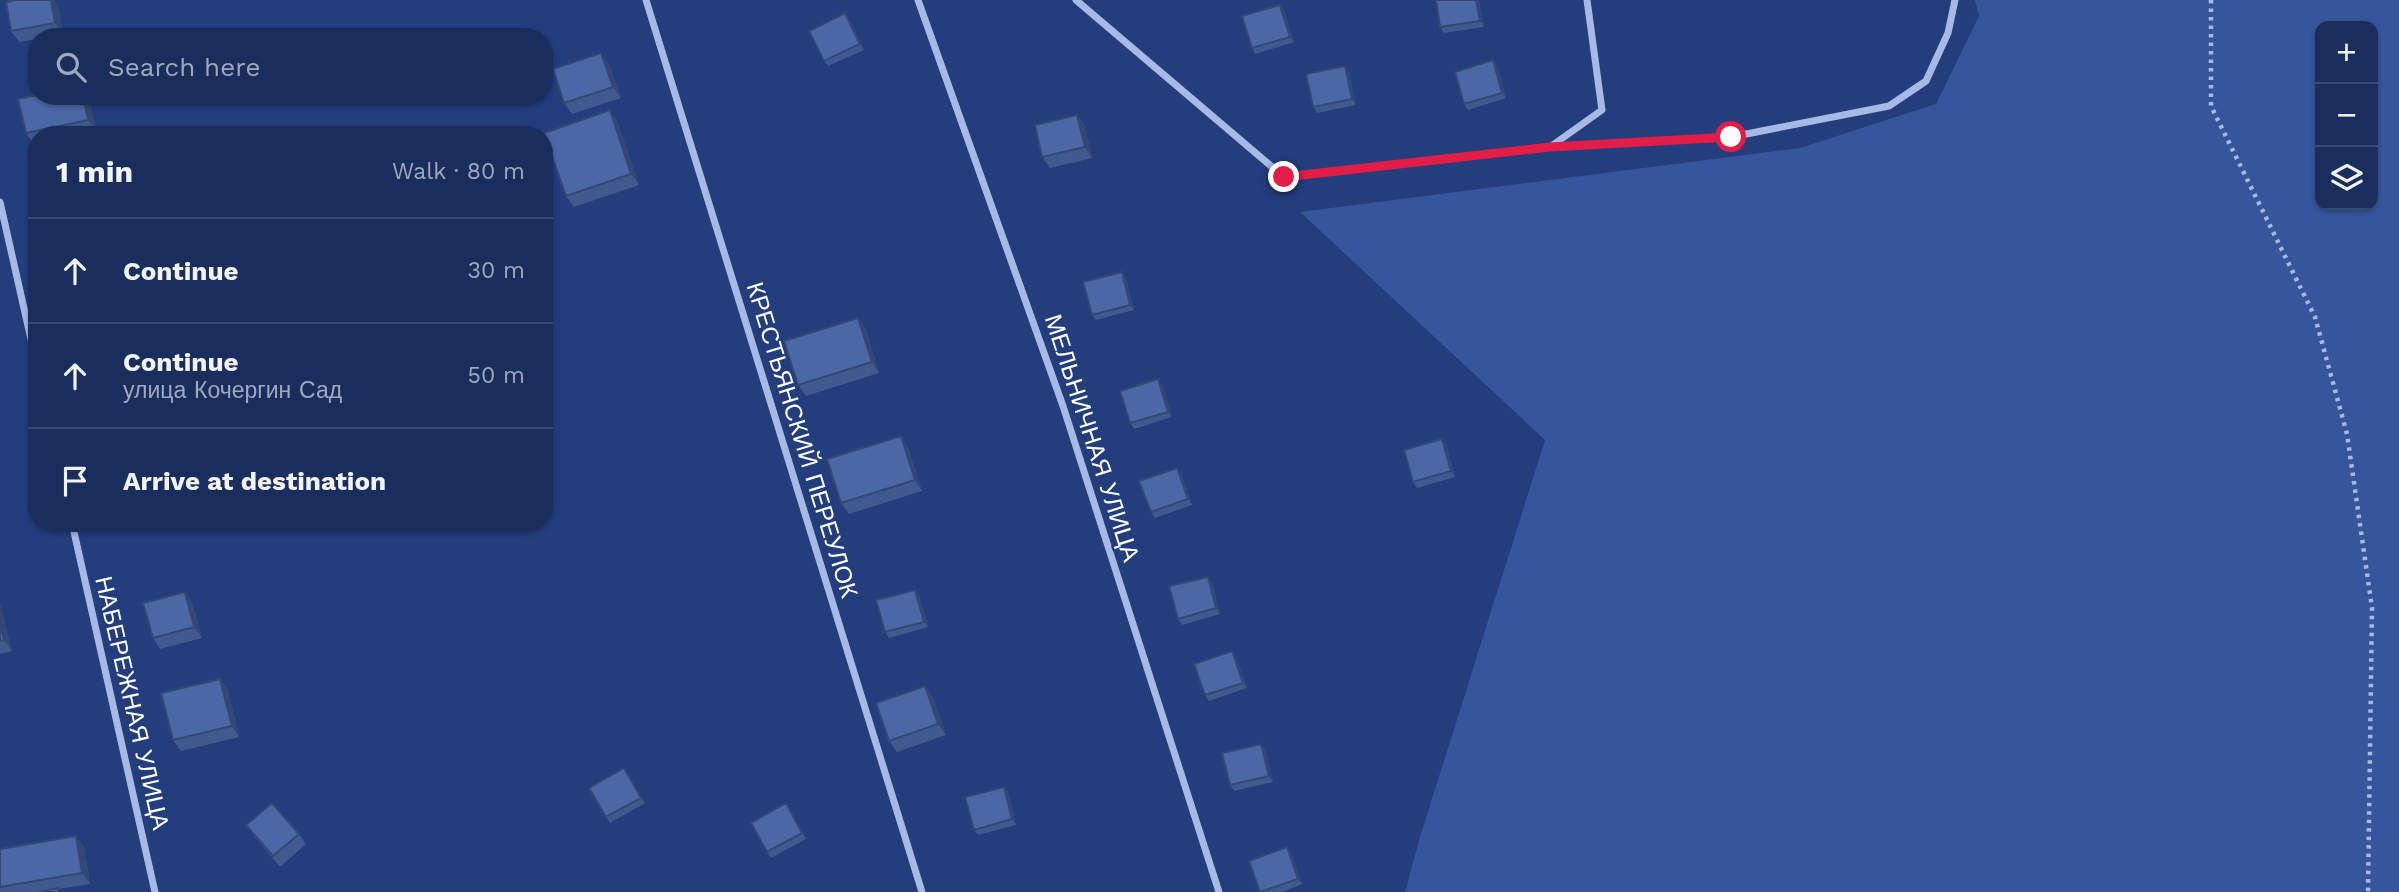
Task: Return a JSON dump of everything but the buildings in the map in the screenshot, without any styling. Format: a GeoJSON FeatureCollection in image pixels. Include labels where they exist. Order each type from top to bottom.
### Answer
{"type":"FeatureCollection","features":[{"type":"Feature","properties":{"kind":"street","name":"КРЕСТЬЯНСКИЙ ПЕРЕУЛОК"},"geometry":{"type":"LineString","coordinates":[[646,0],[922,892]]}},
{"type":"Feature","properties":{"kind":"street","name":"МЕЛЬНИЧНАЯ УЛИЦА"},"geometry":{"type":"LineString","coordinates":[[918,0],[1063,406],[1219,892]]}},
{"type":"Feature","properties":{"kind":"street"},"geometry":{"type":"LineString","coordinates":[[1076,0],[1284,177],[1550,147],[1731,137],[1889,106],[1926,80],[1948,33],[1955,0]]}},
{"type":"Feature","properties":{"kind":"street"},"geometry":{"type":"LineString","coordinates":[[1550,147],[1602,110],[1587,0]]}},
{"type":"Feature","properties":{"kind":"street"},"geometry":{"type":"LineString","coordinates":[[0,202],[28,326]]}},
{"type":"Feature","properties":{"kind":"street","name":"НАБЕРЕЖНАЯ УЛИЦА"},"geometry":{"type":"LineString","coordinates":[[74,532],[155,892]]}},
{"type":"Feature","properties":{"kind":"path"},"geometry":{"type":"LineString","coordinates":[[2211,0],[2211,106],[2315,317],[2347,434],[2372,608],[2368,892]]}},
{"type":"Feature","properties":{"kind":"shaded area"},"geometry":{"type":"Polygon","coordinates":[[[1975,0],[2399,0],[2399,892],[1405,892],[1545,440],[1300,212],[1800,148],[1936,104],[1979,16],[1975,0]]]}},
{"type":"Feature","properties":{"kind":"route"},"geometry":{"type":"LineString","coordinates":[[1284,177],[1550,147],[1731,137]]}}]}
